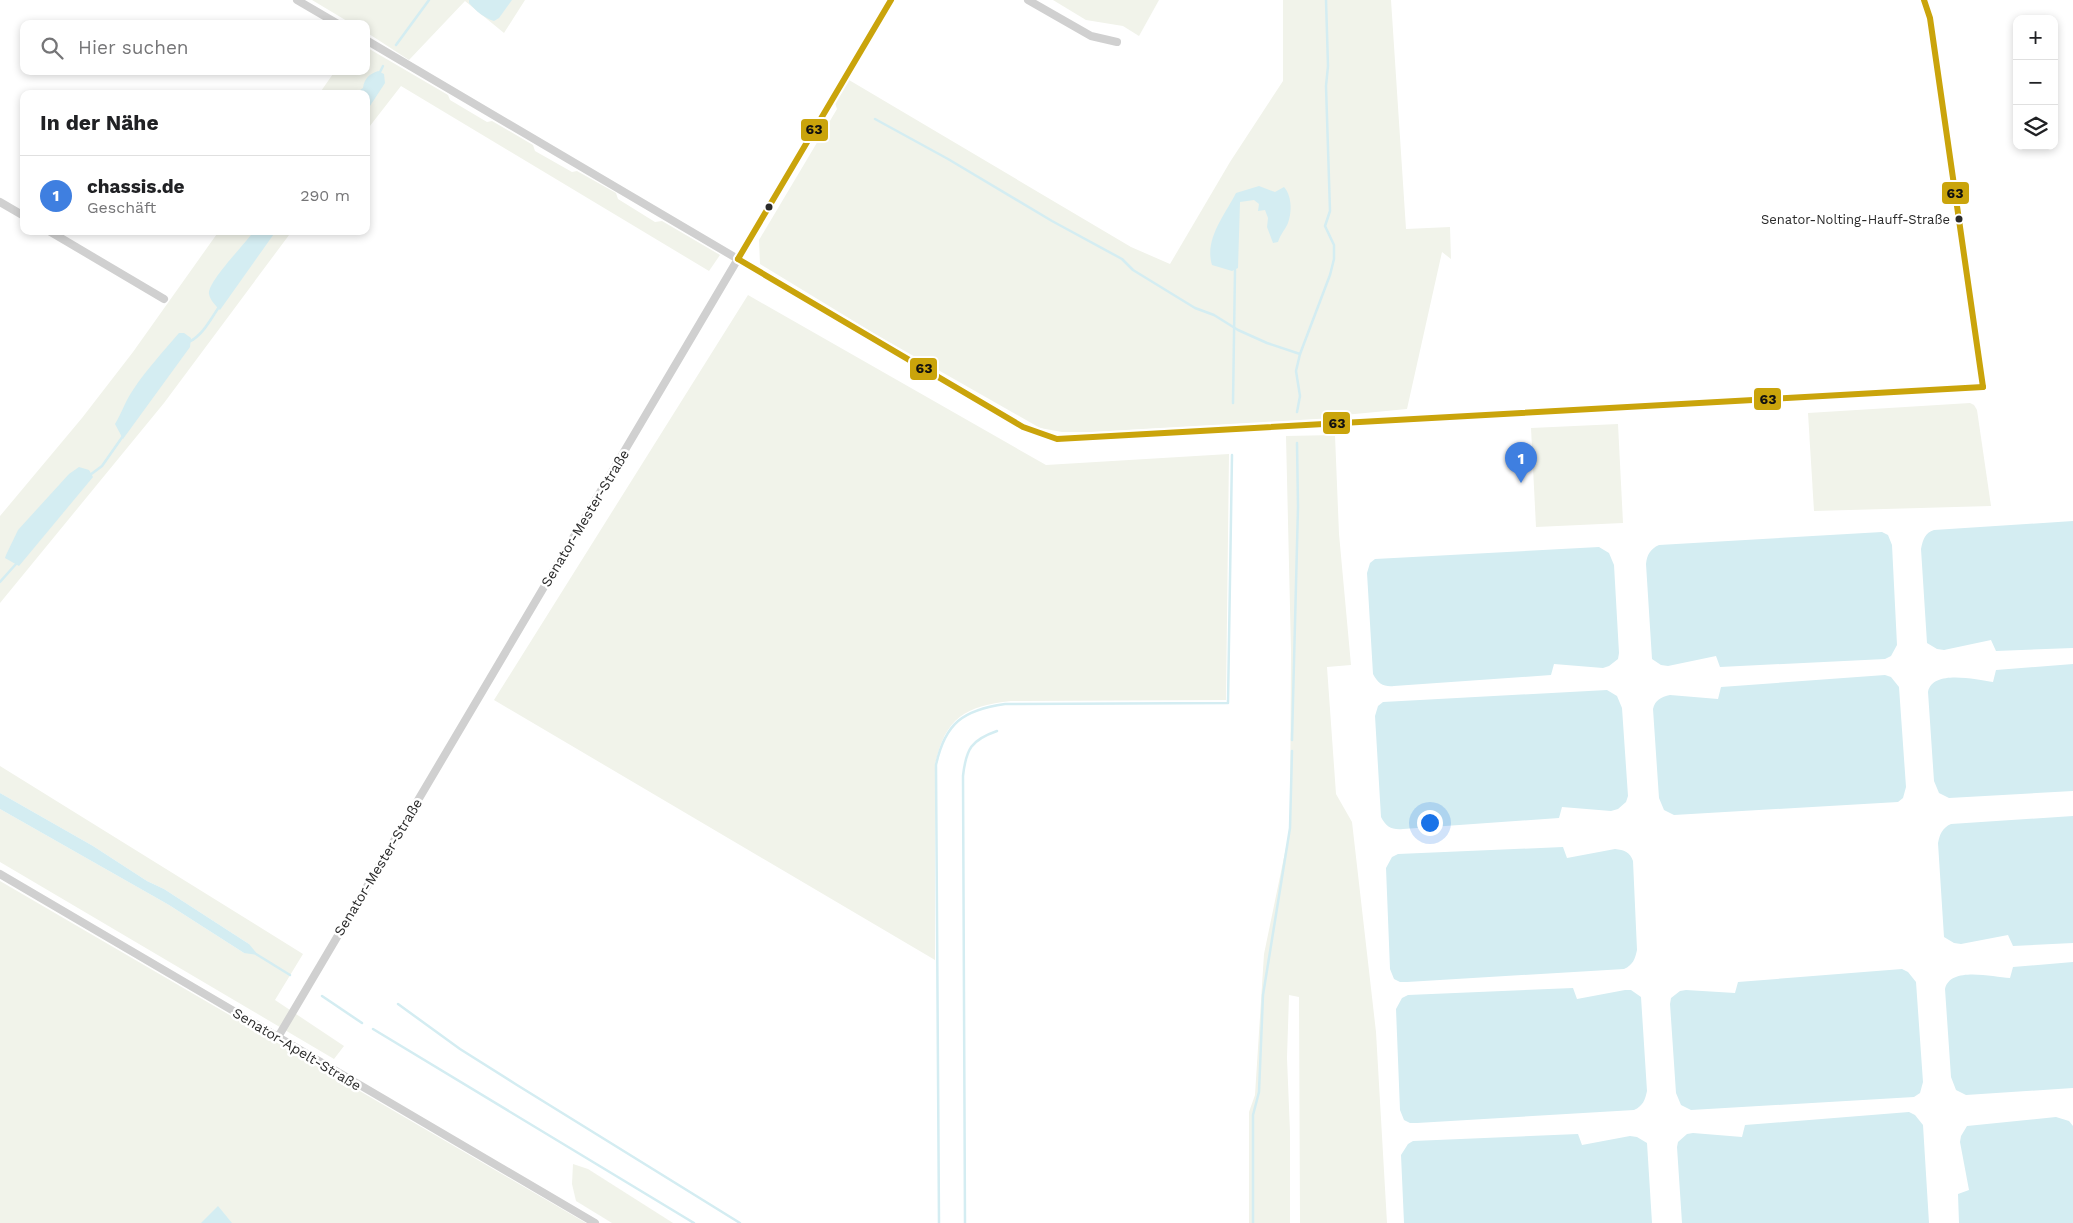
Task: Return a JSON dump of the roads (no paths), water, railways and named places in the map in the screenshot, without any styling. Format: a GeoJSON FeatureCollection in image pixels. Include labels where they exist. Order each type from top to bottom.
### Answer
{"type":"FeatureCollection","features":[{"type":"Feature","properties":{"kind":"street"},"geometry":{"type":"LineString","coordinates":[[297,0],[331,20]]}},
{"type":"Feature","properties":{"kind":"street","name":"Senator-Mester-Straße"},"geometry":{"type":"LineString","coordinates":[[278,1037],[891,0]]}},
{"type":"Feature","properties":{"kind":"street"},"geometry":{"type":"LineString","coordinates":[[1028,0],[1091,36],[1117,42]]}},
{"type":"Feature","properties":{"kind":"street"},"geometry":{"type":"LineString","coordinates":[[370,42],[1024,427],[1057,439],[1983,387],[1932,11],[1924,0]]}},
{"type":"Feature","properties":{"kind":"street"},"geometry":{"type":"LineString","coordinates":[[0,202],[20,214]]}},
{"type":"Feature","properties":{"kind":"street"},"geometry":{"type":"LineString","coordinates":[[56,235],[164,298]]}},
{"type":"Feature","properties":{"kind":"street","name":"Senator-Apelt-Straße"},"geometry":{"type":"LineString","coordinates":[[0,874],[595,1223]]}},
{"type":"Feature","properties":{"kind":"water"},"geometry":{"type":"Polygon","coordinates":[[[469,0],[512,0],[499,18],[494,21],[477,11],[469,3],[469,0]]]}},
{"type":"Feature","properties":{"kind":"water"},"geometry":{"type":"Polygon","coordinates":[[[378,71],[384,74],[385,83],[370,106],[370,90],[360,90],[363,88],[364,82],[378,71]]]}},
{"type":"Feature","properties":{"kind":"water"},"geometry":{"type":"Polygon","coordinates":[[[1259,186],[1275,192],[1284,187],[1289,195],[1291,209],[1289,219],[1278,242],[1273,243],[1267,227],[1268,218],[1265,210],[1258,211],[1259,204],[1254,200],[1240,202],[1238,268],[1232,271],[1212,265],[1210,255],[1213,237],[1236,193],[1259,186]]]}},
{"type":"Feature","properties":{"kind":"water"},"geometry":{"type":"Polygon","coordinates":[[[251,235],[273,235],[220,310],[213,303],[209,294],[210,288],[220,272],[251,235]]]}},
{"type":"Feature","properties":{"kind":"water"},"geometry":{"type":"Polygon","coordinates":[[[179,333],[184,333],[191,338],[190,347],[123,439],[115,424],[128,398],[143,375],[179,333]]]}},
{"type":"Feature","properties":{"kind":"water"},"geometry":{"type":"Polygon","coordinates":[[[79,467],[89,470],[93,477],[19,566],[5,558],[18,530],[69,474],[79,467]]]}},
{"type":"Feature","properties":{"kind":"water"},"geometry":{"type":"Polygon","coordinates":[[[2073,521],[2073,648],[1996,651],[1991,640],[1944,650],[1937,649],[1927,643],[1921,549],[1928,533],[1934,530],[2073,521]]]}},
{"type":"Feature","properties":{"kind":"water"},"geometry":{"type":"Polygon","coordinates":[[[1882,532],[1888,535],[1892,545],[1897,645],[1891,656],[1885,659],[1720,667],[1716,656],[1668,666],[1661,665],[1652,659],[1646,564],[1653,548],[1659,545],[1882,532]]]}},
{"type":"Feature","properties":{"kind":"water"},"geometry":{"type":"Polygon","coordinates":[[[1599,547],[1609,553],[1614,565],[1619,653],[1618,659],[1609,666],[1603,668],[1554,664],[1551,675],[1390,686],[1379,682],[1373,674],[1367,573],[1370,563],[1375,559],[1599,547]]]}},
{"type":"Feature","properties":{"kind":"water"},"geometry":{"type":"Polygon","coordinates":[[[2073,664],[2073,791],[1949,798],[1939,793],[1934,781],[1928,692],[1932,685],[1938,680],[1946,678],[1966,678],[1993,682],[1996,670],[2073,664]]]}},
{"type":"Feature","properties":{"kind":"water"},"geometry":{"type":"Polygon","coordinates":[[[1885,675],[1891,677],[1899,687],[1906,787],[1903,798],[1898,802],[1674,815],[1664,810],[1659,798],[1653,709],[1655,703],[1661,698],[1670,695],[1718,699],[1721,687],[1885,675]]]}},
{"type":"Feature","properties":{"kind":"water"},"geometry":{"type":"Polygon","coordinates":[[[1607,690],[1617,696],[1622,708],[1628,796],[1626,802],[1618,809],[1611,811],[1562,807],[1559,818],[1403,829],[1390,827],[1381,817],[1375,716],[1378,706],[1383,702],[1607,690]]]}},
{"type":"Feature","properties":{"kind":"water"},"geometry":{"type":"Polygon","coordinates":[[[0,793],[93,846],[147,881],[164,889],[249,944],[258,955],[244,953],[169,905],[0,809],[0,793]]]}},
{"type":"Feature","properties":{"kind":"water"},"geometry":{"type":"Polygon","coordinates":[[[2073,816],[2073,943],[2013,946],[2008,935],[1961,944],[1954,943],[1944,937],[1938,843],[1945,827],[1951,824],[2073,816]]]}},
{"type":"Feature","properties":{"kind":"water"},"geometry":{"type":"Polygon","coordinates":[[[1563,847],[1567,858],[1615,849],[1626,852],[1632,858],[1637,950],[1630,966],[1624,969],[1407,982],[1400,982],[1394,979],[1390,969],[1386,868],[1392,857],[1398,854],[1563,847]]]}},
{"type":"Feature","properties":{"kind":"water"},"geometry":{"type":"Polygon","coordinates":[[[2073,962],[2073,1088],[1966,1095],[1956,1090],[1951,1077],[1945,989],[1948,982],[1955,977],[1973,974],[2010,978],[2013,967],[2073,962]]]}},
{"type":"Feature","properties":{"kind":"water"},"geometry":{"type":"Polygon","coordinates":[[[1902,969],[1908,972],[1916,982],[1923,1082],[1920,1093],[1914,1097],[1691,1110],[1681,1105],[1676,1093],[1670,1004],[1671,998],[1680,991],[1735,993],[1738,982],[1902,969]]]}},
{"type":"Feature","properties":{"kind":"water"},"geometry":{"type":"Polygon","coordinates":[[[1573,988],[1577,999],[1625,990],[1631,990],[1641,997],[1647,1091],[1640,1107],[1634,1110],[1417,1123],[1410,1123],[1404,1120],[1400,1110],[1396,1009],[1402,998],[1408,995],[1573,988]]]}},
{"type":"Feature","properties":{"kind":"water"},"geometry":{"type":"Polygon","coordinates":[[[1909,1112],[1915,1115],[1923,1125],[1929,1223],[1682,1223],[1677,1147],[1678,1142],[1687,1134],[1742,1137],[1745,1125],[1909,1112]]]}},
{"type":"Feature","properties":{"kind":"water"},"geometry":{"type":"Polygon","coordinates":[[[2056,1117],[2069,1121],[2073,1126],[2073,1223],[1959,1223],[1958,1194],[1969,1190],[1960,1142],[1967,1126],[2056,1117]]]}},
{"type":"Feature","properties":{"kind":"water"},"geometry":{"type":"Polygon","coordinates":[[[1578,1134],[1582,1145],[1630,1136],[1637,1137],[1647,1143],[1652,1223],[1404,1223],[1401,1155],[1408,1144],[1413,1141],[1578,1134]]]}},
{"type":"Feature","properties":{"kind":"water"},"geometry":{"type":"Polygon","coordinates":[[[218,1206],[232,1223],[201,1223],[218,1206]]]}},
{"type":"Feature","properties":{"kind":"waterway"},"geometry":{"type":"LineString","coordinates":[[396,45],[429,0]]}},
{"type":"Feature","properties":{"kind":"waterway"},"geometry":{"type":"LineString","coordinates":[[1297,412],[1300,396],[1296,371],[1300,354],[1330,275],[1334,259],[1334,245],[1325,226],[1330,211],[1326,86],[1328,66],[1326,0]]}},
{"type":"Feature","properties":{"kind":"waterway"},"geometry":{"type":"LineString","coordinates":[[379,74],[383,66]]}},
{"type":"Feature","properties":{"kind":"waterway"},"geometry":{"type":"LineString","coordinates":[[875,119],[1122,259],[1133,270],[1195,308],[1214,315],[1238,330],[1267,343],[1300,354]]}},
{"type":"Feature","properties":{"kind":"waterway"},"geometry":{"type":"LineString","coordinates":[[1233,403],[1235,270]]}},
{"type":"Feature","properties":{"kind":"waterway"},"geometry":{"type":"LineString","coordinates":[[189,342],[202,331],[219,307]]}},
{"type":"Feature","properties":{"kind":"waterway"},"geometry":{"type":"LineString","coordinates":[[90,475],[102,466],[123,436]]}},
{"type":"Feature","properties":{"kind":"waterway"},"geometry":{"type":"LineString","coordinates":[[1292,740],[1298,507],[1297,443]]}},
{"type":"Feature","properties":{"kind":"waterway"},"geometry":{"type":"LineString","coordinates":[[939,1223],[936,765],[940,751],[945,739],[958,721],[978,710],[1005,704],[1228,703],[1232,455]]}},
{"type":"Feature","properties":{"kind":"waterway"},"geometry":{"type":"LineString","coordinates":[[0,582],[16,564]]}},
{"type":"Feature","properties":{"kind":"waterway"},"geometry":{"type":"LineString","coordinates":[[965,1223],[963,776],[966,759],[971,747],[981,738],[997,731]]}},
{"type":"Feature","properties":{"kind":"waterway"},"geometry":{"type":"LineString","coordinates":[[1253,1223],[1253,1115],[1259,1092],[1263,995],[1290,828],[1292,751]]}},
{"type":"Feature","properties":{"kind":"waterway"},"geometry":{"type":"LineString","coordinates":[[256,954],[290,975]]}},
{"type":"Feature","properties":{"kind":"waterway"},"geometry":{"type":"LineString","coordinates":[[322,996],[362,1023]]}},
{"type":"Feature","properties":{"kind":"waterway"},"geometry":{"type":"LineString","coordinates":[[398,1004],[460,1049],[740,1223]]}},
{"type":"Feature","properties":{"kind":"waterway"},"geometry":{"type":"LineString","coordinates":[[373,1029],[694,1223]]}},
{"type":"Feature","properties":{"kind":"place","name":"Senator-Nolting-Hauff-Straße"},"geometry":{"type":"Point","coordinates":[1959,219]}},
{"type":"Feature","properties":{"kind":"place","name":"chassis.de"},"geometry":{"type":"Point","coordinates":[1521,483]}}]}
